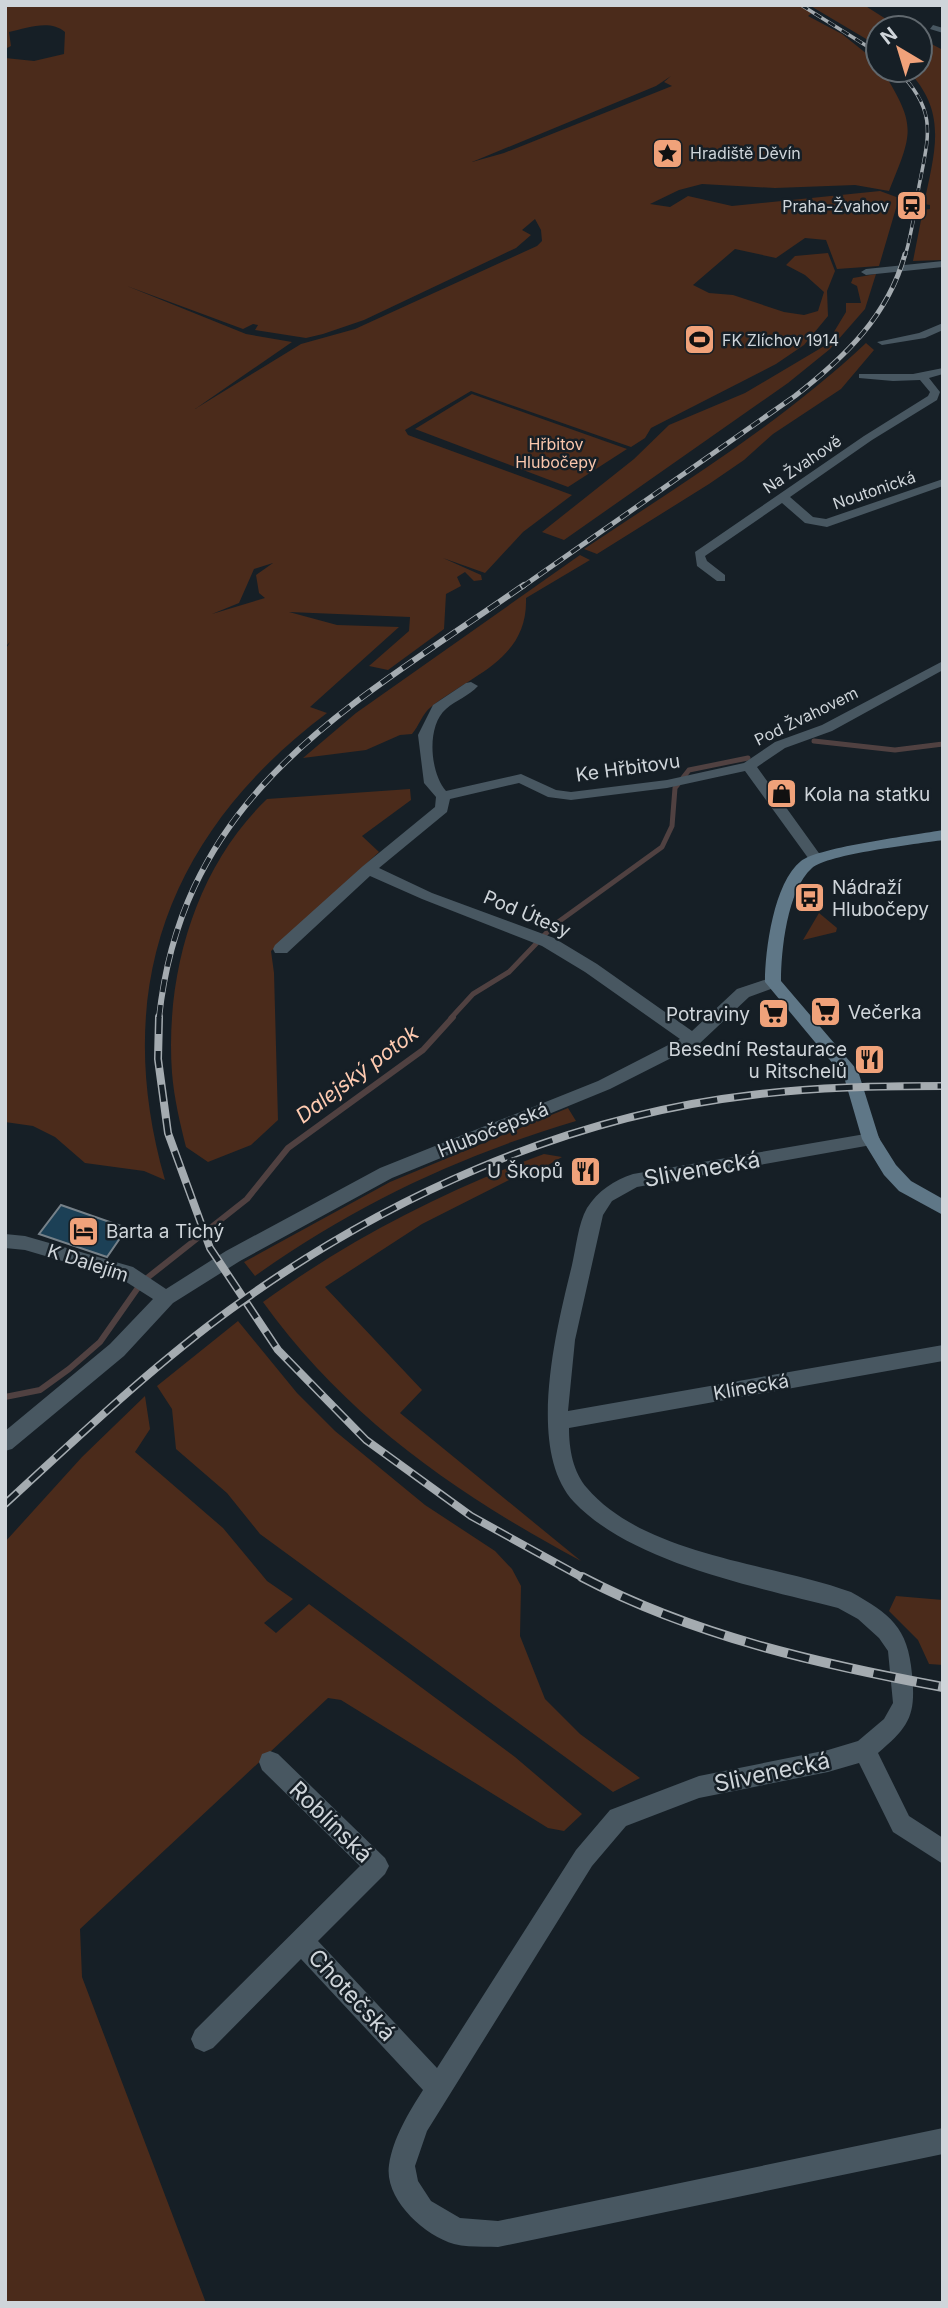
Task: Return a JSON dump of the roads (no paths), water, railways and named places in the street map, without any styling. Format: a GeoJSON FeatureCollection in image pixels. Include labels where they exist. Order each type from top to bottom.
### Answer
{"type":"FeatureCollection","features":[{"type":"Feature","properties":{"kind":"street"},"geometry":{"type":"LineString","coordinates":[[866,272],[943,264]]}},
{"type":"Feature","properties":{"kind":"street"},"geometry":{"type":"LineString","coordinates":[[882,342],[921,335],[943,326]]}},
{"type":"Feature","properties":{"kind":"street"},"geometry":{"type":"LineString","coordinates":[[863,376],[924,377],[943,371]]}},
{"type":"Feature","properties":{"kind":"street","name":"Na Žvahově"},"geometry":{"type":"LineString","coordinates":[[721,578],[701,564],[699,555],[782,496],[933,398],[935,392],[924,377]]}},
{"type":"Feature","properties":{"kind":"street","name":"Noutonická"},"geometry":{"type":"LineString","coordinates":[[782,496],[810,520],[827,523],[943,482]]}},
{"type":"Feature","properties":{"kind":"street","name":"Pod Žvahovem"},"geometry":{"type":"LineString","coordinates":[[816,859],[749,766],[780,745],[827,728],[943,665]]}},
{"type":"Feature","properties":{"kind":"street"},"geometry":{"type":"LineString","coordinates":[[281,949],[368,869],[442,809],[443,796],[431,783],[425,735],[438,708],[471,686]]}},
{"type":"Feature","properties":{"kind":"street","name":"Ke Hřbitovu"},"geometry":{"type":"LineString","coordinates":[[443,796],[521,778],[553,794],[571,796],[667,784],[749,766]]}},
{"type":"Feature","properties":{"kind":"street"},"geometry":{"type":"LineString","coordinates":[[943,835],[816,859],[807,864],[799,874],[784,911],[777,940],[773,982],[852,1075],[871,1139],[890,1170],[905,1186],[943,1208]]}},
{"type":"Feature","properties":{"kind":"street","name":"Pod Útesy"},"geometry":{"type":"LineString","coordinates":[[368,869],[427,897],[548,942],[591,968],[693,1040]]}},
{"type":"Feature","properties":{"kind":"street","name":"Hlubočepská"},"geometry":{"type":"LineString","coordinates":[[5,1443],[117,1350],[166,1298],[233,1256],[386,1174],[604,1085],[693,1040],[743,993],[773,982]]}},
{"type":"Feature","properties":{"kind":"street","name":"Slivenecká"},"geometry":{"type":"LineString","coordinates":[[871,1139],[641,1180],[624,1185],[606,1196],[594,1213],[562,1358],[559,1421],[564,1466],[575,1489],[617,1527],[649,1543],[843,1599],[866,1612],[887,1631],[902,1659],[904,1704],[892,1727],[865,1750],[828,1761],[699,1787],[618,1818],[584,1858],[416,2124],[402,2166],[406,2186],[422,2210],[456,2231],[498,2234],[943,2141]]}},
{"type":"Feature","properties":{"kind":"street","name":"K Dalejím"},"geometry":{"type":"LineString","coordinates":[[5,1241],[25,1243],[126,1272],[166,1298]]}},
{"type":"Feature","properties":{"kind":"street","name":"Klínecká"},"geometry":{"type":"LineString","coordinates":[[559,1421],[943,1353]]}},
{"type":"Feature","properties":{"kind":"street"},"geometry":{"type":"LineString","coordinates":[[865,1750],[901,1824],[943,1852]]}},
{"type":"Feature","properties":{"kind":"street","name":"Roblínská"},"geometry":{"type":"LineString","coordinates":[[270,1762],[377,1866],[301,1941]]}},
{"type":"Feature","properties":{"kind":"street","name":"Chotečská"},"geometry":{"type":"LineString","coordinates":[[204,2039],[301,1941],[439,2089]]}},
{"type":"Feature","properties":{"kind":"waterway","name":"Dalejský potok"},"geometry":{"type":"LineString","coordinates":[[814,741],[895,750],[943,744]]}},
{"type":"Feature","properties":{"kind":"waterway","name":"Dalejský potok"},"geometry":{"type":"LineString","coordinates":[[451,1018],[473,994],[509,972],[554,925],[662,847],[672,826],[675,788],[689,770],[748,758]]}},
{"type":"Feature","properties":{"kind":"waterway","name":"Dalejský potok"},"geometry":{"type":"LineString","coordinates":[[5,1397],[40,1390],[69,1369],[100,1342],[142,1282],[247,1199],[288,1148],[423,1050],[453,1017]]}},
{"type":"Feature","properties":{"kind":"railway"},"geometry":{"type":"LineString","coordinates":[[801,5],[864,44]]}},
{"type":"Feature","properties":{"kind":"railway"},"geometry":{"type":"LineString","coordinates":[[905,256],[927,137],[925,111],[910,84]]}},
{"type":"Feature","properties":{"kind":"railway"},"geometry":{"type":"LineString","coordinates":[[522,587],[795,396],[831,366],[876,316],[888,297],[905,254]]}},
{"type":"Feature","properties":{"kind":"railway"},"geometry":{"type":"LineString","coordinates":[[159,1018],[175,939],[202,871],[240,812],[287,761],[340,714],[524,585]]}},
{"type":"Feature","properties":{"kind":"railway"},"geometry":{"type":"LineString","coordinates":[[159,1017],[158,1059],[168,1133],[210,1248],[245,1300]]}},
{"type":"Feature","properties":{"kind":"railway"},"geometry":{"type":"LineString","coordinates":[[245,1300],[350,1232],[413,1198],[544,1143],[612,1122],[681,1106],[752,1095],[799,1090],[943,1086]]}},
{"type":"Feature","properties":{"kind":"railway"},"geometry":{"type":"LineString","coordinates":[[5,1504],[143,1379],[245,1300]]}},
{"type":"Feature","properties":{"kind":"railway"},"geometry":{"type":"LineString","coordinates":[[245,1300],[278,1350],[366,1440],[471,1516],[585,1579]]}},
{"type":"Feature","properties":{"kind":"railway"},"geometry":{"type":"LineString","coordinates":[[582,1577],[668,1616],[758,1646],[943,1687]]}},
{"type":"Feature","properties":{"kind":"place","name":"Hradiště Děvín"},"geometry":{"type":"Point","coordinates":[667,153]}},
{"type":"Feature","properties":{"kind":"place","name":"Praha-Žvahov"},"geometry":{"type":"Point","coordinates":[912,206]}},
{"type":"Feature","properties":{"kind":"place","name":"FK Zlíchov 1914"},"geometry":{"type":"Point","coordinates":[699,340]}},
{"type":"Feature","properties":{"kind":"place","name":"Kola na statku"},"geometry":{"type":"Point","coordinates":[781,794]}},
{"type":"Feature","properties":{"kind":"place","name":"Nádraží Hlubočepy"},"geometry":{"type":"Point","coordinates":[809,898]}},
{"type":"Feature","properties":{"kind":"place","name":"Večerka"},"geometry":{"type":"Point","coordinates":[825,1012]}},
{"type":"Feature","properties":{"kind":"place","name":"Potraviny"},"geometry":{"type":"Point","coordinates":[773,1014]}},
{"type":"Feature","properties":{"kind":"place","name":"Besední Restaurace u Ritschelů"},"geometry":{"type":"Point","coordinates":[870,1060]}},
{"type":"Feature","properties":{"kind":"place","name":"U Škopů"},"geometry":{"type":"Point","coordinates":[586,1171]}},
{"type":"Feature","properties":{"kind":"place","name":"Barta a Tichý"},"geometry":{"type":"Point","coordinates":[83,1231]}},
{"type":"Feature","properties":{"kind":"park label","name":"Hřbitov Hlubočepy"},"geometry":{"type":"Point","coordinates":[556,453]}}]}
